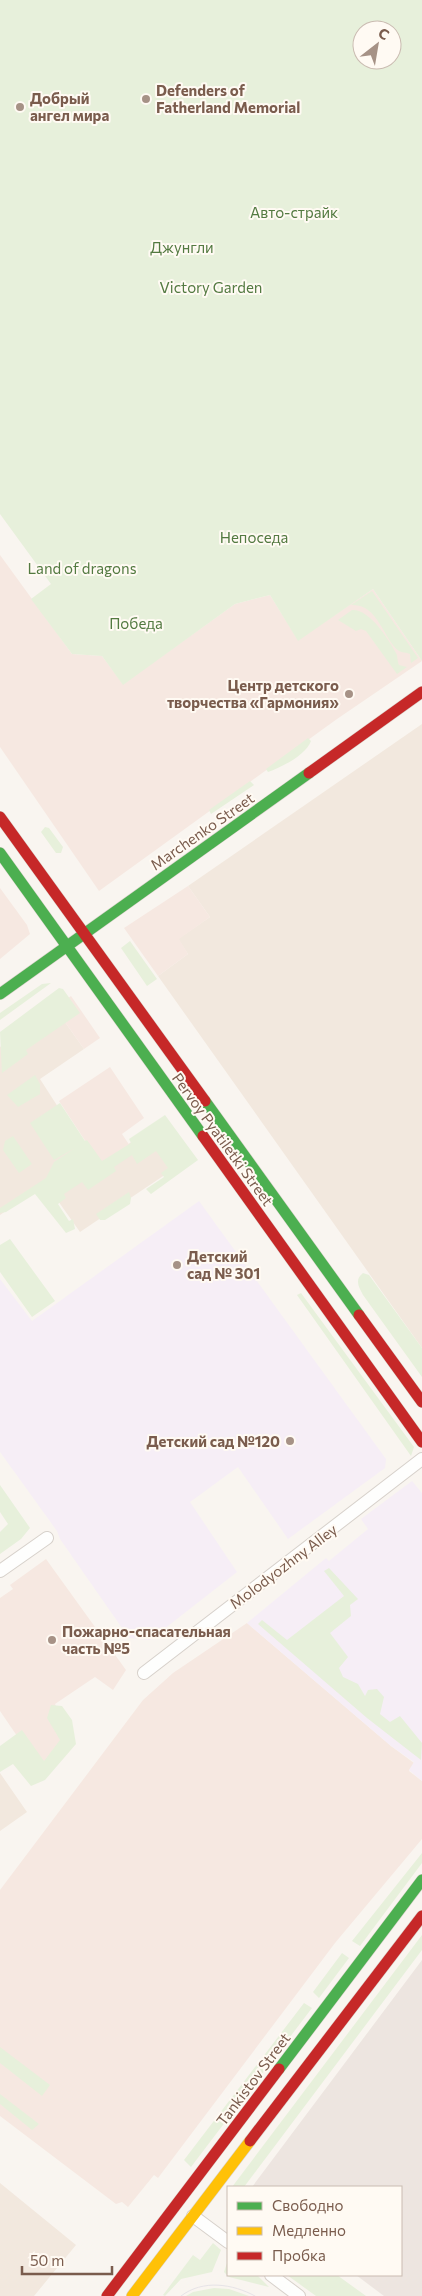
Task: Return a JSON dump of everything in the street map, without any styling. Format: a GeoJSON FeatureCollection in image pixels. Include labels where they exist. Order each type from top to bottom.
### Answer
{"type":"FeatureCollection","features":[{"type":"Feature","properties":{"kind":"main road","name":"Marchenko Street"},"geometry":{"type":"LineString","coordinates":[[0,994],[422,692]]}},
{"type":"Feature","properties":{"kind":"main road","name":"Pervoy Pyatiletki Street"},"geometry":{"type":"LineString","coordinates":[[0,817],[422,1402]]}},
{"type":"Feature","properties":{"kind":"main road","name":"Pervoy Pyatiletki Street"},"geometry":{"type":"LineString","coordinates":[[0,853],[422,1442]]}},
{"type":"Feature","properties":{"kind":"main road","name":"Tankistov Street"},"geometry":{"type":"LineString","coordinates":[[107,2296],[422,1880]]}},
{"type":"Feature","properties":{"kind":"main road"},"geometry":{"type":"LineString","coordinates":[[132,2296],[422,1916]]}},
{"type":"Feature","properties":{"kind":"main road"},"geometry":{"type":"LineString","coordinates":[[177,2204],[193,2216]]}},
{"type":"Feature","properties":{"kind":"street","name":"Molodyozhny Alley"},"geometry":{"type":"LineString","coordinates":[[144,1673],[422,1459]]}},
{"type":"Feature","properties":{"kind":"street"},"geometry":{"type":"LineString","coordinates":[[0,1571],[47,1538]]}},
{"type":"Feature","properties":{"kind":"street"},"geometry":{"type":"LineString","coordinates":[[193,2216],[227,2241]]}},
{"type":"Feature","properties":{"kind":"street"},"geometry":{"type":"LineString","coordinates":[[272,2276],[299,2296]]}},
{"type":"Feature","properties":{"kind":"shaded area"},"geometry":{"type":"Polygon","coordinates":[[[0,555],[72,654],[102,656],[123,684],[235,604],[270,595],[298,640],[373,589],[422,661],[337,719],[99,891],[0,747],[0,555]]]}},
{"type":"Feature","properties":{"kind":"shaded area"},"geometry":{"type":"Polygon","coordinates":[[[422,724],[422,1348],[158,976],[188,954],[178,939],[210,917],[188,886],[422,724]]]}},
{"type":"Feature","properties":{"kind":"shaded area"},"geometry":{"type":"Polygon","coordinates":[[[188,886],[210,917],[179,939],[188,954],[158,976],[124,928],[188,886]]]}},
{"type":"Feature","properties":{"kind":"shaded area"},"geometry":{"type":"Polygon","coordinates":[[[0,888],[27,925],[30,934],[0,959],[0,888]]]}},
{"type":"Feature","properties":{"kind":"shaded area"},"geometry":{"type":"Polygon","coordinates":[[[71,996],[100,1038],[84,1049],[55,1008],[71,996]]]}},
{"type":"Feature","properties":{"kind":"shaded area"},"geometry":{"type":"Polygon","coordinates":[[[55,1008],[84,1049],[40,1079],[96,1166],[149,1130],[175,1168],[80,1232],[46,1184],[0,1215],[0,1047],[55,1008]]]}},
{"type":"Feature","properties":{"kind":"shaded area"},"geometry":{"type":"Polygon","coordinates":[[[110,1067],[144,1118],[122,1134],[130,1146],[101,1165],[59,1101],[110,1067]]]}},
{"type":"Feature","properties":{"kind":"shaded area"},"geometry":{"type":"Polygon","coordinates":[[[199,1201],[386,1459],[385,1468],[288,1539],[238,1467],[190,1502],[237,1572],[150,1640],[129,1638],[60,1539],[57,1531],[0,1452],[0,1279],[32,1321],[199,1201]]]}},
{"type":"Feature","properties":{"kind":"shaded area"},"geometry":{"type":"Polygon","coordinates":[[[412,1481],[422,1493],[422,1781],[409,1770],[414,1762],[391,1746],[247,1623],[326,1558],[329,1561],[368,1529],[361,1519],[412,1481]]]}},
{"type":"Feature","properties":{"kind":"shaded area","name":"Пожарно-спасательная часть №5"},"geometry":{"type":"Polygon","coordinates":[[[46,1559],[126,1670],[113,1690],[95,1677],[55,1704],[71,1738],[43,1774],[0,1711],[0,1598],[13,1589],[10,1585],[46,1559]]]}},
{"type":"Feature","properties":{"kind":"shaded area"},"geometry":{"type":"Polygon","coordinates":[[[247,1623],[391,1746],[414,1763],[409,1771],[422,1781],[422,1839],[335,1943],[158,2178],[154,2175],[128,2207],[122,2202],[116,2204],[0,2116],[0,1890],[143,1700],[173,1673],[247,1623]]]}},
{"type":"Feature","properties":{"kind":"shaded area"},"geometry":{"type":"Polygon","coordinates":[[[0,1773],[27,1812],[0,1831],[0,1773]]]}},
{"type":"Feature","properties":{"kind":"shaded area"},"geometry":{"type":"Polygon","coordinates":[[[422,1960],[422,2296],[384,2296],[357,2276],[402,2276],[402,2186],[253,2186],[422,1960]]]}},
{"type":"Feature","properties":{"kind":"shaded area"},"geometry":{"type":"Polygon","coordinates":[[[0,2183],[76,2245],[34,2296],[0,2296],[0,2183]]]}},
{"type":"Feature","properties":{"kind":"green space","name":"Victory Garden"},"geometry":{"type":"Polygon","coordinates":[[[0,0],[422,0],[422,661],[373,589],[298,641],[270,595],[235,604],[123,685],[102,656],[72,654],[31,599],[51,584],[0,514],[0,0]]]}},
{"type":"Feature","properties":{"kind":"green space"},"geometry":{"type":"Polygon","coordinates":[[[372,591],[418,658],[411,663],[410,654],[400,652],[393,645],[368,610],[360,606],[351,605],[372,591]]]}},
{"type":"Feature","properties":{"kind":"green space"},"geometry":{"type":"Polygon","coordinates":[[[352,610],[365,614],[378,626],[397,654],[399,665],[407,667],[397,674],[366,631],[361,629],[356,631],[338,620],[352,610]]]}},
{"type":"Feature","properties":{"kind":"green space"},"geometry":{"type":"Polygon","coordinates":[[[308,738],[311,741],[299,756],[268,772],[266,769],[308,738]]]}},
{"type":"Feature","properties":{"kind":"green space"},"geometry":{"type":"Polygon","coordinates":[[[250,781],[254,785],[211,814],[209,810],[250,781]]]}},
{"type":"Feature","properties":{"kind":"green space"},"geometry":{"type":"Polygon","coordinates":[[[45,827],[49,828],[63,847],[61,853],[56,853],[41,832],[45,827]]]}},
{"type":"Feature","properties":{"kind":"green space"},"geometry":{"type":"Polygon","coordinates":[[[130,941],[157,979],[147,986],[121,948],[130,941]]]}},
{"type":"Feature","properties":{"kind":"green space"},"geometry":{"type":"Polygon","coordinates":[[[51,983],[0,1020],[0,1013],[42,984],[51,983]]]}},
{"type":"Feature","properties":{"kind":"green space"},"geometry":{"type":"Polygon","coordinates":[[[59,988],[63,989],[80,1013],[26,1050],[28,1054],[2,1073],[0,1032],[59,988]]]}},
{"type":"Feature","properties":{"kind":"green space"},"geometry":{"type":"Polygon","coordinates":[[[35,1075],[40,1084],[40,1094],[18,1107],[7,1095],[35,1075]]]}},
{"type":"Feature","properties":{"kind":"green space"},"geometry":{"type":"Polygon","coordinates":[[[60,1103],[85,1141],[87,1140],[102,1161],[131,1143],[129,1139],[165,1115],[198,1160],[151,1194],[146,1189],[164,1177],[161,1173],[168,1168],[156,1151],[137,1164],[132,1155],[114,1167],[116,1171],[88,1190],[82,1182],[64,1194],[66,1198],[58,1204],[69,1221],[73,1219],[75,1229],[66,1233],[35,1194],[6,1212],[0,1213],[0,1208],[46,1178],[54,1162],[75,1148],[54,1160],[30,1123],[60,1103]]]}},
{"type":"Feature","properties":{"kind":"green space"},"geometry":{"type":"Polygon","coordinates":[[[13,1136],[32,1164],[19,1173],[3,1150],[5,1141],[13,1136]]]}},
{"type":"Feature","properties":{"kind":"green space"},"geometry":{"type":"Polygon","coordinates":[[[129,1192],[130,1204],[105,1220],[100,1220],[96,1214],[129,1192]]]}},
{"type":"Feature","properties":{"kind":"green space"},"geometry":{"type":"Polygon","coordinates":[[[10,1239],[55,1301],[32,1317],[0,1272],[0,1245],[10,1239]]]}},
{"type":"Feature","properties":{"kind":"green space"},"geometry":{"type":"Polygon","coordinates":[[[363,1273],[369,1275],[422,1348],[422,1377],[363,1295],[358,1281],[363,1273]]]}},
{"type":"Feature","properties":{"kind":"green space"},"geometry":{"type":"Polygon","coordinates":[[[301,1293],[414,1447],[411,1456],[297,1295],[301,1293]]]}},
{"type":"Feature","properties":{"kind":"green space"},"geometry":{"type":"Polygon","coordinates":[[[0,1485],[30,1528],[21,1539],[0,1554],[0,1532],[8,1524],[0,1512],[0,1485]]]}},
{"type":"Feature","properties":{"kind":"green space"},"geometry":{"type":"Polygon","coordinates":[[[329,1568],[358,1599],[350,1605],[351,1616],[330,1633],[348,1657],[339,1668],[343,1677],[358,1684],[365,1696],[368,1690],[377,1689],[384,1697],[380,1714],[390,1722],[400,1716],[422,1743],[421,1760],[367,1718],[258,1624],[262,1620],[287,1640],[344,1596],[324,1571],[329,1568]]]}},
{"type":"Feature","properties":{"kind":"green space"},"geometry":{"type":"Polygon","coordinates":[[[51,1705],[62,1706],[72,1720],[76,1744],[45,1780],[31,1786],[13,1764],[0,1772],[0,1746],[22,1730],[44,1761],[60,1740],[47,1718],[51,1705]]]}},
{"type":"Feature","properties":{"kind":"green space"},"geometry":{"type":"Polygon","coordinates":[[[422,1853],[422,1863],[360,1946],[352,1941],[422,1853]]]}},
{"type":"Feature","properties":{"kind":"green space"},"geometry":{"type":"Polygon","coordinates":[[[422,1935],[422,1950],[245,2186],[233,2186],[422,1935]]]}},
{"type":"Feature","properties":{"kind":"green space"},"geometry":{"type":"Polygon","coordinates":[[[342,1953],[349,1958],[319,1998],[313,1992],[342,1953]]]}},
{"type":"Feature","properties":{"kind":"green space"},"geometry":{"type":"Polygon","coordinates":[[[304,2003],[312,2008],[191,2167],[184,2160],[304,2003]]]}},
{"type":"Feature","properties":{"kind":"green space"},"geometry":{"type":"Polygon","coordinates":[[[0,2047],[50,2085],[42,2096],[0,2063],[0,2047]]]}},
{"type":"Feature","properties":{"kind":"green space"},"geometry":{"type":"Polygon","coordinates":[[[0,2094],[39,2124],[32,2130],[0,2104],[0,2094]]]}},
{"type":"Feature","properties":{"kind":"green space"},"geometry":{"type":"Polygon","coordinates":[[[213,2243],[221,2250],[212,2272],[181,2279],[165,2296],[163,2295],[193,2255],[200,2260],[213,2243]]]}},
{"type":"Feature","properties":{"kind":"green space"},"geometry":{"type":"Polygon","coordinates":[[[227,2263],[227,2275],[224,2272],[227,2263]]]}},
{"type":"Feature","properties":{"kind":"green space"},"geometry":{"type":"Polygon","coordinates":[[[258,2276],[269,2287],[229,2277],[258,2276]]]}},
{"type":"Feature","properties":{"kind":"green space"},"geometry":{"type":"Polygon","coordinates":[[[288,2276],[338,2276],[366,2296],[316,2296],[288,2276]]]}},
{"type":"Feature","properties":{"kind":"green space"},"geometry":{"type":"Polygon","coordinates":[[[214,2288],[229,2289],[249,2296],[186,2296],[193,2292],[214,2288]]]}},
{"type":"Feature","properties":{"kind":"tram line"},"geometry":{"type":"LineString","coordinates":[[181,2296],[199,2287],[208,2285],[228,2286],[255,2296]]}},
{"type":"Feature","properties":{"kind":"traffic: fast"},"geometry":{"type":"LineString","coordinates":[[0,994],[309,773]]}},
{"type":"Feature","properties":{"kind":"traffic: fast"},"geometry":{"type":"LineString","coordinates":[[0,853],[203,1136]]}},
{"type":"Feature","properties":{"kind":"traffic: fast"},"geometry":{"type":"LineString","coordinates":[[205,1101],[359,1315]]}},
{"type":"Feature","properties":{"kind":"traffic: fast"},"geometry":{"type":"LineString","coordinates":[[279,2069],[422,1880]]}},
{"type":"Feature","properties":{"kind":"traffic: slow"},"geometry":{"type":"LineString","coordinates":[[132,2296],[250,2141]]}},
{"type":"Feature","properties":{"kind":"traffic: jam"},"geometry":{"type":"LineString","coordinates":[[309,773],[422,692]]}},
{"type":"Feature","properties":{"kind":"traffic: jam"},"geometry":{"type":"LineString","coordinates":[[0,817],[205,1101]]}},
{"type":"Feature","properties":{"kind":"traffic: jam"},"geometry":{"type":"LineString","coordinates":[[203,1136],[422,1442]]}},
{"type":"Feature","properties":{"kind":"traffic: jam"},"geometry":{"type":"LineString","coordinates":[[359,1315],[422,1402]]}},
{"type":"Feature","properties":{"kind":"traffic: jam"},"geometry":{"type":"LineString","coordinates":[[250,2141],[422,1916]]}},
{"type":"Feature","properties":{"kind":"traffic: jam"},"geometry":{"type":"LineString","coordinates":[[107,2296],[279,2069]]}},
{"type":"Feature","properties":{"kind":"place","name":"Defenders of Fatherland Memorial"},"geometry":{"type":"Point","coordinates":[146,99]}},
{"type":"Feature","properties":{"kind":"place","name":"Добрый ангел мира"},"geometry":{"type":"Point","coordinates":[20,107]}},
{"type":"Feature","properties":{"kind":"place","name":"Центр детского творчества «Гармония»"},"geometry":{"type":"Point","coordinates":[349,694]}},
{"type":"Feature","properties":{"kind":"place","name":"Детский сад № 301"},"geometry":{"type":"Point","coordinates":[177,1265]}},
{"type":"Feature","properties":{"kind":"place","name":"Детский сад №120"},"geometry":{"type":"Point","coordinates":[290,1441]}},
{"type":"Feature","properties":{"kind":"place","name":"Пожарно-спасательная часть №5"},"geometry":{"type":"Point","coordinates":[52,1640]}},
{"type":"Feature","properties":{"kind":"park label","name":"Авто-страйк"},"geometry":{"type":"Point","coordinates":[294,212]}},
{"type":"Feature","properties":{"kind":"park label","name":"Джунгли"},"geometry":{"type":"Point","coordinates":[182,247]}},
{"type":"Feature","properties":{"kind":"park label","name":"Непоседа"},"geometry":{"type":"Point","coordinates":[254,537]}},
{"type":"Feature","properties":{"kind":"park label","name":"Land of dragons"},"geometry":{"type":"Point","coordinates":[82,568]}},
{"type":"Feature","properties":{"kind":"park label","name":"Победа"},"geometry":{"type":"Point","coordinates":[136,623]}}]}
